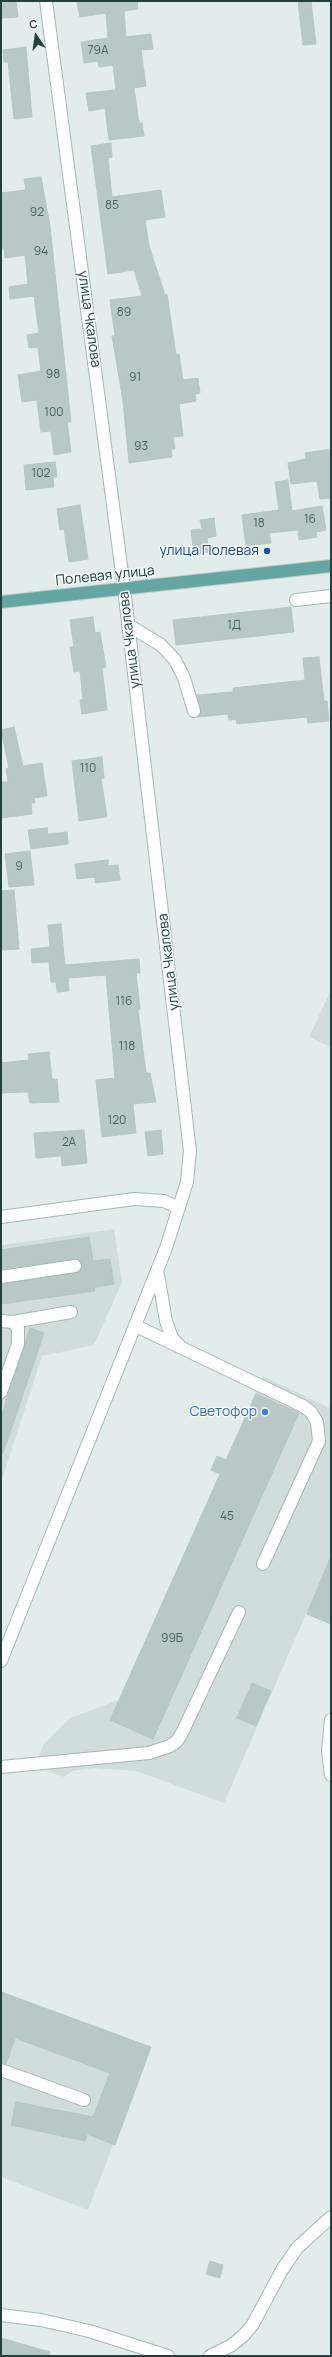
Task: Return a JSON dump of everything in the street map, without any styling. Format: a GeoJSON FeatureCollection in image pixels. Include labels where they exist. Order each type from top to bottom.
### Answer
{"type":"FeatureCollection","features":[{"type":"Feature","properties":{"kind":"main road","name":"Полевая улица"},"geometry":{"type":"LineString","coordinates":[[1,602],[331,566]]}},
{"type":"Feature","properties":{"kind":"street","name":"улица Чкалова"},"geometry":{"type":"LineString","coordinates":[[1,1661],[136,1326],[159,1265],[187,1182],[190,1151],[124,588],[46,1]]}},
{"type":"Feature","properties":{"kind":"street"},"geometry":{"type":"LineString","coordinates":[[296,600],[331,596]]}},
{"type":"Feature","properties":{"kind":"street"},"geometry":{"type":"LineString","coordinates":[[128,625],[161,645],[175,660],[184,678],[194,711]]}},
{"type":"Feature","properties":{"kind":"street"},"geometry":{"type":"LineString","coordinates":[[1,1216],[134,1199],[164,1201],[179,1208]]}},
{"type":"Feature","properties":{"kind":"street"},"geometry":{"type":"LineString","coordinates":[[159,1265],[158,1283],[166,1321],[172,1338],[183,1349]]}},
{"type":"Feature","properties":{"kind":"street"},"geometry":{"type":"LineString","coordinates":[[1,1277],[75,1266]]}},
{"type":"Feature","properties":{"kind":"street"},"geometry":{"type":"LineString","coordinates":[[7,1321],[71,1312]]}},
{"type":"Feature","properties":{"kind":"street"},"geometry":{"type":"LineString","coordinates":[[2,1387],[20,1336],[18,1328],[7,1321]]}},
{"type":"Feature","properties":{"kind":"street"},"geometry":{"type":"LineString","coordinates":[[136,1326],[303,1406],[311,1412],[317,1422],[319,1441],[263,1564]]}},
{"type":"Feature","properties":{"kind":"street"},"geometry":{"type":"LineString","coordinates":[[1,1767],[149,1753],[170,1746],[177,1741],[182,1733],[239,1612]]}},
{"type":"Feature","properties":{"kind":"street"},"geometry":{"type":"LineString","coordinates":[[331,1720],[328,1751],[331,1775]]}},
{"type":"Feature","properties":{"kind":"street"},"geometry":{"type":"LineString","coordinates":[[1,2070],[84,2100]]}},
{"type":"Feature","properties":{"kind":"street"},"geometry":{"type":"LineString","coordinates":[[210,2356],[232,2345],[254,2324],[282,2270],[297,2248],[331,2217]]}},
{"type":"Feature","properties":{"kind":"street"},"geometry":{"type":"LineString","coordinates":[[1,2316],[41,2320],[89,2331],[168,2356]]}},
{"type":"Feature","properties":{"kind":"shaded area"},"geometry":{"type":"Polygon","coordinates":[[[331,990],[331,1047],[309,1037],[331,990]]]}},
{"type":"Feature","properties":{"kind":"shaded area"},"geometry":{"type":"Polygon","coordinates":[[[114,1229],[122,1282],[94,1345],[42,1356],[1,1482],[1,1245],[114,1229]]]}},
{"type":"Feature","properties":{"kind":"shaded area"},"geometry":{"type":"Polygon","coordinates":[[[263,1376],[328,1407],[331,1401],[331,1624],[306,1614],[224,1803],[136,1771],[94,1768],[72,1771],[64,1777],[39,1768],[38,1757],[44,1744],[70,1718],[119,1700],[263,1376]]]}},
{"type":"Feature","properties":{"kind":"shaded area"},"geometry":{"type":"Polygon","coordinates":[[[1,1992],[151,2047],[88,2210],[1,2177],[1,1992]]]}},
{"type":"Feature","properties":{"kind":"building"},"geometry":{"type":"Polygon","coordinates":[[[1,1],[16,1],[18,17],[1,18],[1,1]]]}},
{"type":"Feature","properties":{"kind":"building"},"geometry":{"type":"Polygon","coordinates":[[[92,1],[137,1],[138,9],[124,11],[126,37],[151,34],[153,49],[141,50],[146,86],[134,88],[139,123],[142,123],[144,136],[109,140],[105,108],[89,111],[86,93],[116,90],[113,65],[99,67],[98,61],[84,63],[81,42],[108,38],[106,13],[80,17],[77,3],[92,1]]]}},
{"type":"Feature","properties":{"kind":"building"},"geometry":{"type":"Polygon","coordinates":[[[298,1],[311,1],[316,44],[303,45],[298,1]]]}},
{"type":"Feature","properties":{"kind":"building"},"geometry":{"type":"Polygon","coordinates":[[[26,47],[32,117],[14,119],[8,62],[4,62],[3,50],[26,47]]]}},
{"type":"Feature","properties":{"kind":"building"},"geometry":{"type":"Polygon","coordinates":[[[111,143],[112,157],[108,158],[112,197],[161,190],[165,217],[145,220],[149,246],[165,295],[167,294],[176,355],[179,354],[183,380],[198,378],[200,393],[195,394],[196,401],[179,404],[183,436],[173,437],[175,449],[171,449],[172,457],[129,463],[123,401],[112,336],[115,336],[110,300],[142,296],[134,270],[108,274],[91,146],[111,143]]]}},
{"type":"Feature","properties":{"kind":"building"},"geometry":{"type":"Polygon","coordinates":[[[41,177],[50,226],[71,422],[67,422],[71,452],[54,455],[51,431],[41,432],[37,400],[22,402],[18,375],[41,371],[38,347],[29,348],[27,335],[39,333],[34,296],[10,299],[9,287],[28,284],[25,255],[5,258],[4,248],[1,248],[1,193],[26,190],[24,179],[41,177]]]}},
{"type":"Feature","properties":{"kind":"building"},"geometry":{"type":"Polygon","coordinates":[[[331,450],[331,498],[320,499],[317,481],[291,484],[288,463],[306,459],[305,453],[331,450]]]}},
{"type":"Feature","properties":{"kind":"building"},"geometry":{"type":"Polygon","coordinates":[[[55,462],[57,477],[53,477],[54,487],[26,490],[24,465],[55,462]]]}},
{"type":"Feature","properties":{"kind":"building"},"geometry":{"type":"Polygon","coordinates":[[[288,480],[292,511],[322,506],[326,530],[316,532],[317,537],[299,540],[298,530],[269,533],[271,543],[246,546],[242,515],[279,510],[275,482],[288,480]]]}},
{"type":"Feature","properties":{"kind":"building"},"geometry":{"type":"Polygon","coordinates":[[[80,505],[88,559],[69,562],[64,529],[60,530],[57,509],[80,505]]]}},
{"type":"Feature","properties":{"kind":"building"},"geometry":{"type":"Polygon","coordinates":[[[214,518],[216,536],[207,538],[209,552],[194,554],[191,530],[202,529],[200,520],[214,518]]]}},
{"type":"Feature","properties":{"kind":"building"},"geometry":{"type":"Polygon","coordinates":[[[291,607],[294,632],[176,645],[173,620],[291,607]]]}},
{"type":"Feature","properties":{"kind":"building"},"geometry":{"type":"Polygon","coordinates":[[[93,617],[95,633],[100,632],[106,667],[102,668],[107,710],[82,714],[80,700],[83,700],[80,671],[74,672],[70,647],[74,647],[70,620],[93,617]]]}},
{"type":"Feature","properties":{"kind":"building"},"geometry":{"type":"Polygon","coordinates":[[[319,657],[324,701],[327,701],[329,721],[308,723],[307,717],[237,724],[236,719],[229,720],[228,714],[198,717],[201,709],[197,695],[233,692],[233,688],[305,680],[303,658],[319,657]]]}},
{"type":"Feature","properties":{"kind":"building"},"geometry":{"type":"Polygon","coordinates":[[[14,727],[23,766],[42,763],[47,796],[34,798],[35,803],[31,803],[32,814],[1,818],[1,782],[8,782],[6,769],[9,768],[1,730],[14,727]]]}},
{"type":"Feature","properties":{"kind":"building"},"geometry":{"type":"Polygon","coordinates":[[[102,757],[104,778],[101,778],[107,817],[79,821],[72,761],[102,757]]]}},
{"type":"Feature","properties":{"kind":"building"},"geometry":{"type":"Polygon","coordinates":[[[47,828],[48,834],[67,832],[68,844],[31,849],[28,830],[47,828]]]}},
{"type":"Feature","properties":{"kind":"building"},"geometry":{"type":"Polygon","coordinates":[[[30,851],[34,885],[9,887],[5,854],[30,851]]]}},
{"type":"Feature","properties":{"kind":"building"},"geometry":{"type":"Polygon","coordinates":[[[108,860],[108,866],[118,865],[120,880],[95,883],[95,877],[77,879],[75,864],[108,860]]]}},
{"type":"Feature","properties":{"kind":"building"},"geometry":{"type":"Polygon","coordinates":[[[14,890],[19,949],[1,950],[1,891],[14,890]]]}},
{"type":"Feature","properties":{"kind":"building"},"geometry":{"type":"Polygon","coordinates":[[[61,924],[65,965],[139,959],[140,973],[136,973],[140,1009],[138,1010],[146,1073],[150,1073],[156,1102],[133,1104],[136,1133],[102,1137],[96,1080],[115,1078],[106,975],[68,978],[69,991],[57,992],[56,982],[51,982],[49,962],[32,963],[31,949],[50,947],[48,925],[61,924]]]}},
{"type":"Feature","properties":{"kind":"building"},"geometry":{"type":"Polygon","coordinates":[[[49,1052],[52,1079],[57,1079],[59,1102],[30,1103],[28,1092],[1,1093],[1,1063],[29,1060],[28,1054],[49,1052]]]}},
{"type":"Feature","properties":{"kind":"building"},"geometry":{"type":"Polygon","coordinates":[[[84,1130],[87,1163],[62,1166],[61,1156],[36,1158],[34,1133],[84,1130]]]}},
{"type":"Feature","properties":{"kind":"building"},"geometry":{"type":"Polygon","coordinates":[[[161,1130],[163,1154],[148,1156],[145,1132],[161,1130]]]}},
{"type":"Feature","properties":{"kind":"building"},"geometry":{"type":"Polygon","coordinates":[[[89,1237],[93,1261],[110,1259],[114,1284],[94,1287],[95,1291],[1,1304],[1,1284],[76,1273],[80,1272],[82,1265],[81,1261],[74,1259],[1,1269],[1,1250],[89,1237]]]}},
{"type":"Feature","properties":{"kind":"building"},"geometry":{"type":"Polygon","coordinates":[[[30,1328],[44,1333],[3,1453],[1,1453],[1,1417],[30,1328]]]}},
{"type":"Feature","properties":{"kind":"building"},"geometry":{"type":"Polygon","coordinates":[[[256,1394],[299,1413],[153,1739],[110,1720],[220,1474],[211,1470],[217,1456],[226,1460],[256,1394]]]}},
{"type":"Feature","properties":{"kind":"building"},"geometry":{"type":"Polygon","coordinates":[[[331,1556],[331,1624],[307,1614],[331,1556]]]}},
{"type":"Feature","properties":{"kind":"building"},"geometry":{"type":"Polygon","coordinates":[[[252,1683],[271,1691],[256,1726],[237,1718],[252,1683]]]}},
{"type":"Feature","properties":{"kind":"building"},"geometry":{"type":"Polygon","coordinates":[[[1,1992],[151,2047],[115,2145],[87,2134],[85,2141],[11,2125],[16,2102],[93,2117],[110,2073],[15,2038],[6,2064],[1,2063],[1,1992]]]}},
{"type":"Feature","properties":{"kind":"building"},"geometry":{"type":"Polygon","coordinates":[[[210,2261],[223,2265],[220,2278],[206,2274],[210,2261]]]}},
{"type":"Feature","properties":{"kind":"building"},"geometry":{"type":"Polygon","coordinates":[[[1,2338],[50,2352],[49,2356],[1,2356],[1,2338]]]}},
{"type":"Feature","properties":{"kind":"place","name":"улица Полевая"},"geometry":{"type":"Point","coordinates":[267,551]}},
{"type":"Feature","properties":{"kind":"place","name":"Светофор"},"geometry":{"type":"Point","coordinates":[265,1412]}}]}
